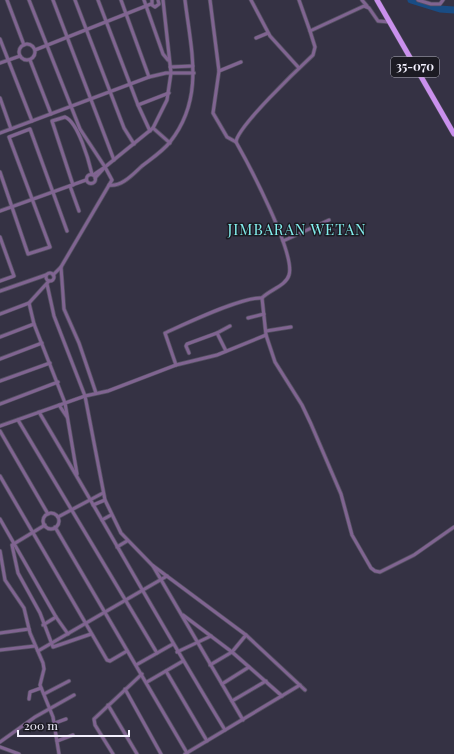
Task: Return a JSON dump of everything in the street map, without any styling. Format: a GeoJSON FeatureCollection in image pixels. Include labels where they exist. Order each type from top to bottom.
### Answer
{"type":"FeatureCollection","features":[{"type":"Feature","properties":{"kind":"main road","name":"35-070"},"geometry":{"type":"LineString","coordinates":[[377,0],[454,134]]}},
{"type":"Feature","properties":{"kind":"street"},"geometry":{"type":"LineString","coordinates":[[7,0],[24,45]]}},
{"type":"Feature","properties":{"kind":"street"},"geometry":{"type":"LineString","coordinates":[[0,314],[29,303],[48,283],[53,280],[53,275],[60,267],[112,178],[82,133],[29,0]]}},
{"type":"Feature","properties":{"kind":"street"},"geometry":{"type":"LineString","coordinates":[[53,0],[114,160]]}},
{"type":"Feature","properties":{"kind":"street"},"geometry":{"type":"LineString","coordinates":[[75,0],[124,128],[134,144]]}},
{"type":"Feature","properties":{"kind":"street"},"geometry":{"type":"LineString","coordinates":[[98,0],[138,105],[150,131]]}},
{"type":"Feature","properties":{"kind":"street"},"geometry":{"type":"LineString","coordinates":[[121,0],[149,76]]}},
{"type":"Feature","properties":{"kind":"street"},"geometry":{"type":"LineString","coordinates":[[144,0],[163,54],[168,60]]}},
{"type":"Feature","properties":{"kind":"street"},"geometry":{"type":"LineString","coordinates":[[109,185],[116,185],[126,180],[170,143],[190,104],[194,73],[185,0]]}},
{"type":"Feature","properties":{"kind":"street"},"geometry":{"type":"LineString","coordinates":[[176,365],[165,333],[229,306],[253,298],[262,298],[284,282],[289,276],[289,260],[283,240],[236,142],[227,137],[213,113],[219,72],[210,0]]}},
{"type":"Feature","properties":{"kind":"street"},"geometry":{"type":"LineString","coordinates":[[251,0],[268,33],[299,68]]}},
{"type":"Feature","properties":{"kind":"street"},"geometry":{"type":"LineString","coordinates":[[236,142],[241,130],[315,50],[299,0]]}},
{"type":"Feature","properties":{"kind":"street"},"geometry":{"type":"LineString","coordinates":[[362,0],[378,21],[390,22]]}},
{"type":"Feature","properties":{"kind":"street"},"geometry":{"type":"LineString","coordinates":[[418,0],[436,4],[440,4],[443,0]]}},
{"type":"Feature","properties":{"kind":"street"},"geometry":{"type":"LineString","coordinates":[[35,50],[106,21],[146,7],[152,2],[156,7],[158,1],[163,1],[168,60],[171,73],[169,93],[166,104],[150,131],[94,176],[92,183],[89,183],[86,180]]}},
{"type":"Feature","properties":{"kind":"street"},"geometry":{"type":"LineString","coordinates":[[310,31],[358,8],[367,6]]}},
{"type":"Feature","properties":{"kind":"street"},"geometry":{"type":"LineString","coordinates":[[256,38],[268,33]]}},
{"type":"Feature","properties":{"kind":"street"},"geometry":{"type":"LineString","coordinates":[[0,39],[32,121]]}},
{"type":"Feature","properties":{"kind":"street"},"geometry":{"type":"LineString","coordinates":[[24,45],[29,45],[35,50]]}},
{"type":"Feature","properties":{"kind":"street"},"geometry":{"type":"LineString","coordinates":[[24,45],[20,48],[20,56],[24,60],[30,60],[35,56],[35,50]]}},
{"type":"Feature","properties":{"kind":"street"},"geometry":{"type":"LineString","coordinates":[[0,63],[20,56]]}},
{"type":"Feature","properties":{"kind":"street"},"geometry":{"type":"LineString","coordinates":[[30,60],[51,114]]}},
{"type":"Feature","properties":{"kind":"street"},"geometry":{"type":"LineString","coordinates":[[219,72],[241,62]]}},
{"type":"Feature","properties":{"kind":"street"},"geometry":{"type":"LineString","coordinates":[[170,66],[193,66]]}},
{"type":"Feature","properties":{"kind":"street"},"geometry":{"type":"LineString","coordinates":[[0,133],[149,76],[171,73],[194,73]]}},
{"type":"Feature","properties":{"kind":"street"},"geometry":{"type":"LineString","coordinates":[[138,105],[169,93]]}},
{"type":"Feature","properties":{"kind":"street"},"geometry":{"type":"LineString","coordinates":[[0,98],[11,129]]}},
{"type":"Feature","properties":{"kind":"street"},"geometry":{"type":"LineString","coordinates":[[79,212],[52,121],[65,117],[68,118],[78,133],[94,176]]}},
{"type":"Feature","properties":{"kind":"street"},"geometry":{"type":"LineString","coordinates":[[153,128],[170,143]]}},
{"type":"Feature","properties":{"kind":"street"},"geometry":{"type":"LineString","coordinates":[[0,172],[28,254],[50,247],[9,137],[30,130],[67,231]]}},
{"type":"Feature","properties":{"kind":"street"},"geometry":{"type":"LineString","coordinates":[[0,211],[86,180],[88,175],[94,176]]}},
{"type":"Feature","properties":{"kind":"street"},"geometry":{"type":"LineString","coordinates":[[283,240],[329,220]]}},
{"type":"Feature","properties":{"kind":"street"},"geometry":{"type":"LineString","coordinates":[[0,236],[14,276],[0,281]]}},
{"type":"Feature","properties":{"kind":"street"},"geometry":{"type":"LineString","coordinates":[[60,267],[63,277],[64,309],[79,343],[97,393]]}},
{"type":"Feature","properties":{"kind":"street"},"geometry":{"type":"LineString","coordinates":[[0,291],[50,273],[53,275]]}},
{"type":"Feature","properties":{"kind":"street"},"geometry":{"type":"LineString","coordinates":[[46,275],[54,316],[85,396],[105,500],[111,515],[127,541],[152,565],[246,635],[305,690]]}},
{"type":"Feature","properties":{"kind":"street"},"geometry":{"type":"LineString","coordinates":[[262,298],[266,335],[275,362],[302,405],[324,452],[343,500],[352,535],[374,571],[380,572],[405,561],[454,527]]}},
{"type":"Feature","properties":{"kind":"street"},"geometry":{"type":"LineString","coordinates":[[29,303],[34,324],[65,403],[77,476]]}},
{"type":"Feature","properties":{"kind":"street"},"geometry":{"type":"LineString","coordinates":[[248,318],[264,314]]}},
{"type":"Feature","properties":{"kind":"street"},"geometry":{"type":"LineString","coordinates":[[0,337],[34,324]]}},
{"type":"Feature","properties":{"kind":"street"},"geometry":{"type":"LineString","coordinates":[[189,353],[186,346],[187,344],[218,333],[230,326]]}},
{"type":"Feature","properties":{"kind":"street"},"geometry":{"type":"LineString","coordinates":[[266,331],[291,327]]}},
{"type":"Feature","properties":{"kind":"street"},"geometry":{"type":"LineString","coordinates":[[218,333],[226,351]]}},
{"type":"Feature","properties":{"kind":"street"},"geometry":{"type":"LineString","coordinates":[[0,426],[85,396],[105,392],[176,365],[226,351],[266,335]]}},
{"type":"Feature","properties":{"kind":"street"},"geometry":{"type":"LineString","coordinates":[[0,359],[42,343]]}},
{"type":"Feature","properties":{"kind":"street"},"geometry":{"type":"LineString","coordinates":[[0,381],[50,363]]}},
{"type":"Feature","properties":{"kind":"street"},"geometry":{"type":"LineString","coordinates":[[0,404],[58,382]]}},
{"type":"Feature","properties":{"kind":"street"},"geometry":{"type":"LineString","coordinates":[[59,405],[68,417]]}},
{"type":"Feature","properties":{"kind":"street"},"geometry":{"type":"LineString","coordinates":[[39,412],[144,591],[177,652],[225,730]]}},
{"type":"Feature","properties":{"kind":"street"},"geometry":{"type":"LineString","coordinates":[[18,420],[157,653]]}},
{"type":"Feature","properties":{"kind":"street"},"geometry":{"type":"LineString","coordinates":[[0,431],[48,514]]}},
{"type":"Feature","properties":{"kind":"street"},"geometry":{"type":"LineString","coordinates":[[0,476],[91,634],[109,661],[127,651]]}},
{"type":"Feature","properties":{"kind":"street"},"geometry":{"type":"LineString","coordinates":[[58,517],[103,493]]}},
{"type":"Feature","properties":{"kind":"street"},"geometry":{"type":"LineString","coordinates":[[93,505],[105,500]]}},
{"type":"Feature","properties":{"kind":"street"},"geometry":{"type":"LineString","coordinates":[[53,512],[58,517],[60,523],[55,528],[50,530],[45,525],[43,520],[48,514],[53,512]]}},
{"type":"Feature","properties":{"kind":"street"},"geometry":{"type":"LineString","coordinates":[[102,520],[111,515]]}},
{"type":"Feature","properties":{"kind":"street"},"geometry":{"type":"LineString","coordinates":[[0,519],[56,617],[68,634]]}},
{"type":"Feature","properties":{"kind":"street"},"geometry":{"type":"LineString","coordinates":[[45,525],[14,543],[11,548],[18,574],[40,613],[51,645],[54,648],[91,634]]}},
{"type":"Feature","properties":{"kind":"street"},"geometry":{"type":"LineString","coordinates":[[55,528],[127,651],[147,682],[186,753],[300,685]]}},
{"type":"Feature","properties":{"kind":"street"},"geometry":{"type":"LineString","coordinates":[[118,547],[127,541]]}},
{"type":"Feature","properties":{"kind":"street"},"geometry":{"type":"LineString","coordinates":[[0,551],[4,580],[24,608],[29,629],[44,665],[41,688],[50,707],[55,723],[59,754]]}},
{"type":"Feature","properties":{"kind":"street"},"geometry":{"type":"LineString","coordinates":[[152,565],[243,720]]}},
{"type":"Feature","properties":{"kind":"street"},"geometry":{"type":"LineString","coordinates":[[38,651],[144,591],[167,576]]}},
{"type":"Feature","properties":{"kind":"street"},"geometry":{"type":"LineString","coordinates":[[180,613],[232,652],[282,696]]}},
{"type":"Feature","properties":{"kind":"street"},"geometry":{"type":"LineString","coordinates":[[44,625],[56,617]]}},
{"type":"Feature","properties":{"kind":"street"},"geometry":{"type":"LineString","coordinates":[[0,633],[29,629]]}},
{"type":"Feature","properties":{"kind":"street"},"geometry":{"type":"LineString","coordinates":[[210,665],[232,652],[246,635]]}},
{"type":"Feature","properties":{"kind":"street"},"geometry":{"type":"LineString","coordinates":[[177,652],[212,636]]}},
{"type":"Feature","properties":{"kind":"street"},"geometry":{"type":"LineString","coordinates":[[136,665],[173,644]]}},
{"type":"Feature","properties":{"kind":"street"},"geometry":{"type":"LineString","coordinates":[[0,650],[36,646]]}},
{"type":"Feature","properties":{"kind":"street"},"geometry":{"type":"LineString","coordinates":[[147,682],[183,661]]}},
{"type":"Feature","properties":{"kind":"street"},"geometry":{"type":"LineString","coordinates":[[222,684],[249,667]]}},
{"type":"Feature","properties":{"kind":"street"},"geometry":{"type":"LineString","coordinates":[[166,671],[207,741]]}},
{"type":"Feature","properties":{"kind":"street"},"geometry":{"type":"LineString","coordinates":[[113,754],[94,722],[95,717],[142,674]]}},
{"type":"Feature","properties":{"kind":"street"},"geometry":{"type":"LineString","coordinates":[[44,694],[69,681]]}},
{"type":"Feature","properties":{"kind":"street"},"geometry":{"type":"LineString","coordinates":[[232,701],[266,681]]}},
{"type":"Feature","properties":{"kind":"street"},"geometry":{"type":"LineString","coordinates":[[29,699],[29,693],[41,688]]}},
{"type":"Feature","properties":{"kind":"street"},"geometry":{"type":"LineString","coordinates":[[125,689],[161,754]]}},
{"type":"Feature","properties":{"kind":"street"},"geometry":{"type":"LineString","coordinates":[[0,742],[50,707],[74,695]]}},
{"type":"Feature","properties":{"kind":"street"},"geometry":{"type":"LineString","coordinates":[[108,704],[137,754]]}},
{"type":"Feature","properties":{"kind":"street"},"geometry":{"type":"LineString","coordinates":[[55,723],[66,719]]}},
{"type":"Feature","properties":{"kind":"street"},"geometry":{"type":"LineString","coordinates":[[57,741],[73,735]]}},
{"type":"Feature","properties":{"kind":"street"},"geometry":{"type":"LineString","coordinates":[[0,747],[19,754]]}},
{"type":"Feature","properties":{"kind":"waterway"},"geometry":{"type":"LineString","coordinates":[[411,0],[440,9],[454,10]]}},
{"type":"Feature","properties":{"kind":"district","name":"JIMBARAN WETAN"},"geometry":{"type":"Point","coordinates":[297,230]}}]}
